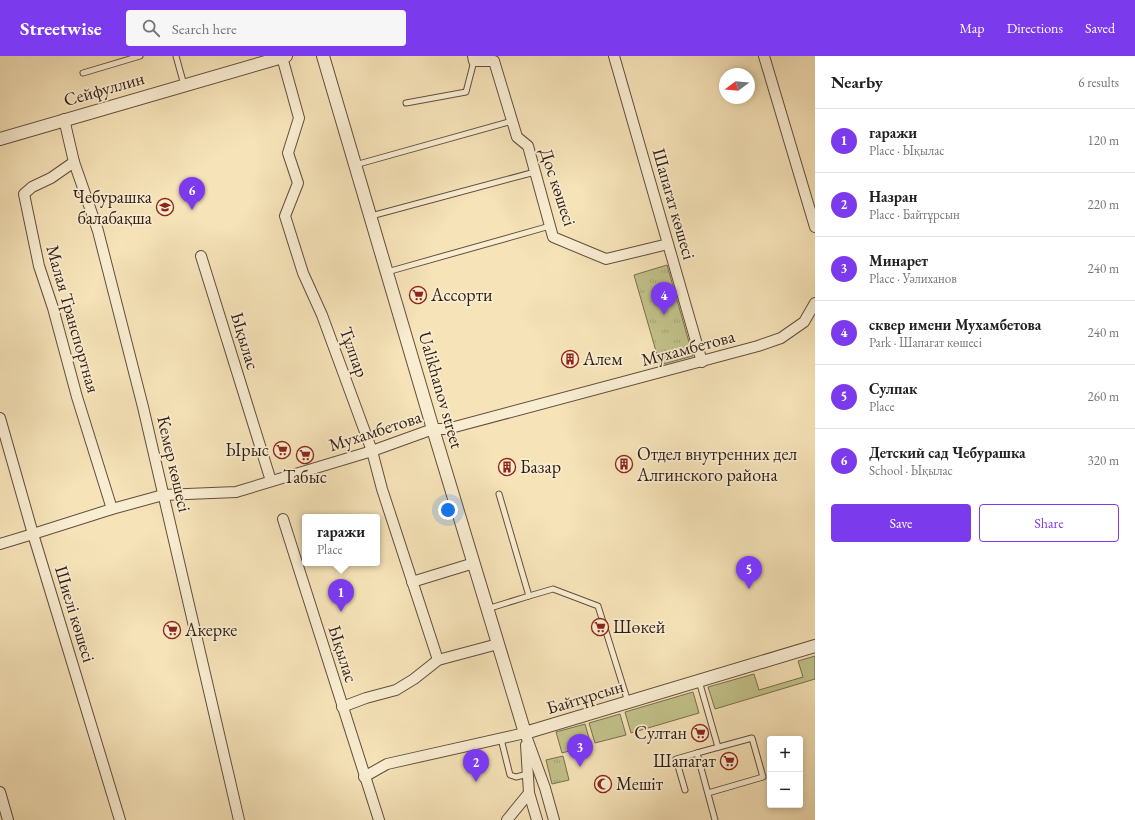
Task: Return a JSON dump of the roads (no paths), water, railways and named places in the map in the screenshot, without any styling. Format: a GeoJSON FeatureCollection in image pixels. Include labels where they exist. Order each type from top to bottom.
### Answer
{"type":"FeatureCollection","features":[{"type":"Feature","properties":{"kind":"street","name":"Ualikhanov street"},"geometry":{"type":"LineString","coordinates":[[324,56],[433,429],[525,733]]}},
{"type":"Feature","properties":{"kind":"street","name":"Шапагат көшесі"},"geometry":{"type":"LineString","coordinates":[[614,56],[702,362]]}},
{"type":"Feature","properties":{"kind":"street"},"geometry":{"type":"LineString","coordinates":[[764,56],[815,227]]}},
{"type":"Feature","properties":{"kind":"street","name":"Сейфуллин"},"geometry":{"type":"LineString","coordinates":[[0,139],[64,119],[284,57]]}},
{"type":"Feature","properties":{"kind":"street","name":"Тұлпар"},"geometry":{"type":"LineString","coordinates":[[284,57],[299,118],[288,153],[298,183],[285,216],[302,273],[322,316],[372,451],[382,488],[438,660]]}},
{"type":"Feature","properties":{"kind":"street","name":"Дос көшесі"},"geometry":{"type":"LineString","coordinates":[[474,58],[494,61],[517,137],[528,146],[553,237],[606,259],[668,244]]}},
{"type":"Feature","properties":{"kind":"street","name":"Кемер көшесі"},"geometry":{"type":"LineString","coordinates":[[64,119],[74,162],[98,231],[143,407],[239,820]]}},
{"type":"Feature","properties":{"kind":"street","name":"Малая Транспортная"},"geometry":{"type":"LineString","coordinates":[[74,162],[51,178],[32,187],[24,194],[39,266],[53,308],[77,397],[112,509]]}},
{"type":"Feature","properties":{"kind":"street","name":"Ықылас"},"geometry":{"type":"LineString","coordinates":[[201,256],[271,481]]}},
{"type":"Feature","properties":{"kind":"street","name":"Мухамбетова"},"geometry":{"type":"LineString","coordinates":[[0,544],[112,509],[163,495],[236,492],[372,451],[433,429],[447,429],[758,346],[781,338],[804,322],[815,304]]}},
{"type":"Feature","properties":{"kind":"street","name":"Шиелі көшесі"},"geometry":{"type":"LineString","coordinates":[[0,418],[33,534],[120,820]]}},
{"type":"Feature","properties":{"kind":"street","name":"Ықылас"},"geometry":{"type":"LineString","coordinates":[[283,519],[364,777],[379,820]]}},
{"type":"Feature","properties":{"kind":"street"},"geometry":{"type":"LineString","coordinates":[[412,582],[474,563]]}},
{"type":"Feature","properties":{"kind":"street"},"geometry":{"type":"LineString","coordinates":[[342,707],[366,698],[396,690],[414,679],[438,660],[498,644]]}},
{"type":"Feature","properties":{"kind":"street","name":"Байтұрсын"},"geometry":{"type":"LineString","coordinates":[[364,777],[388,764],[525,733],[815,646]]}},
{"type":"Feature","properties":{"kind":"street"},"geometry":{"type":"LineString","coordinates":[[525,733],[529,793],[537,820]]}},
{"type":"Feature","properties":{"kind":"street"},"geometry":{"type":"LineString","coordinates":[[525,733],[545,788],[554,820]]}},
{"type":"Feature","properties":{"kind":"street"},"geometry":{"type":"LineString","coordinates":[[0,792],[8,820]]}},
{"type":"Feature","properties":{"kind":"street"},"geometry":{"type":"LineString","coordinates":[[507,820],[529,793]]}},
{"type":"Feature","properties":{"kind":"lane"},"geometry":{"type":"LineString","coordinates":[[83,73],[140,56]]}},
{"type":"Feature","properties":{"kind":"lane"},"geometry":{"type":"LineString","coordinates":[[176,56],[184,85]]}},
{"type":"Feature","properties":{"kind":"lane"},"geometry":{"type":"LineString","coordinates":[[406,103],[466,92],[474,58]]}},
{"type":"Feature","properties":{"kind":"lane"},"geometry":{"type":"LineString","coordinates":[[356,165],[512,121]]}},
{"type":"Feature","properties":{"kind":"lane"},"geometry":{"type":"LineString","coordinates":[[371,216],[535,172]]}},
{"type":"Feature","properties":{"kind":"lane"},"geometry":{"type":"LineString","coordinates":[[387,272],[550,226]]}},
{"type":"Feature","properties":{"kind":"lane"},"geometry":{"type":"LineString","coordinates":[[499,494],[529,596]]}},
{"type":"Feature","properties":{"kind":"lane"},"geometry":{"type":"LineString","coordinates":[[488,609],[554,589],[598,606],[628,702]]}},
{"type":"Feature","properties":{"kind":"lane"},"geometry":{"type":"LineString","coordinates":[[699,681],[718,748]]}},
{"type":"Feature","properties":{"kind":"lane"},"geometry":{"type":"LineString","coordinates":[[685,790],[676,759],[752,738],[763,777],[708,793]]}},
{"type":"Feature","properties":{"kind":"lane"},"geometry":{"type":"LineString","coordinates":[[501,739],[510,775],[516,778],[528,774]]}},
{"type":"Feature","properties":{"kind":"lane"},"geometry":{"type":"LineString","coordinates":[[697,753],[716,820]]}},
{"type":"Feature","properties":{"kind":"place","name":"Чебурашка балабақша"},"geometry":{"type":"Point","coordinates":[165,207]}},
{"type":"Feature","properties":{"kind":"place","name":"Детский сад Чебурашка"},"geometry":{"type":"Point","coordinates":[192,210]}},
{"type":"Feature","properties":{"kind":"place","name":"Ассорти"},"geometry":{"type":"Point","coordinates":[418,295]}},
{"type":"Feature","properties":{"kind":"place","name":"сквер имени Мухамбетова"},"geometry":{"type":"Point","coordinates":[664,315]}},
{"type":"Feature","properties":{"kind":"place","name":"Алем"},"geometry":{"type":"Point","coordinates":[570,359]}},
{"type":"Feature","properties":{"kind":"place","name":"Ырыс"},"geometry":{"type":"Point","coordinates":[282,450]}},
{"type":"Feature","properties":{"kind":"place","name":"Табыс"},"geometry":{"type":"Point","coordinates":[305,455]}},
{"type":"Feature","properties":{"kind":"place","name":"Отдел внутренних дел Алгинского района"},"geometry":{"type":"Point","coordinates":[624,464]}},
{"type":"Feature","properties":{"kind":"place","name":"Базар"},"geometry":{"type":"Point","coordinates":[507,467]}},
{"type":"Feature","properties":{"kind":"place","name":"Сулпак"},"geometry":{"type":"Point","coordinates":[749,589]}},
{"type":"Feature","properties":{"kind":"place","name":"гаражи"},"geometry":{"type":"Point","coordinates":[341,612]}},
{"type":"Feature","properties":{"kind":"place","name":"Шөкей"},"geometry":{"type":"Point","coordinates":[600,627]}},
{"type":"Feature","properties":{"kind":"place","name":"Акерке"},"geometry":{"type":"Point","coordinates":[172,630]}},
{"type":"Feature","properties":{"kind":"place","name":"Султан"},"geometry":{"type":"Point","coordinates":[700,733]}},
{"type":"Feature","properties":{"kind":"place","name":"Шапагат"},"geometry":{"type":"Point","coordinates":[729,761]}},
{"type":"Feature","properties":{"kind":"place","name":"Минарет"},"geometry":{"type":"Point","coordinates":[580,767]}},
{"type":"Feature","properties":{"kind":"place","name":"Назран"},"geometry":{"type":"Point","coordinates":[476,782]}},
{"type":"Feature","properties":{"kind":"place","name":"Мешіт"},"geometry":{"type":"Point","coordinates":[603,784]}}]}
